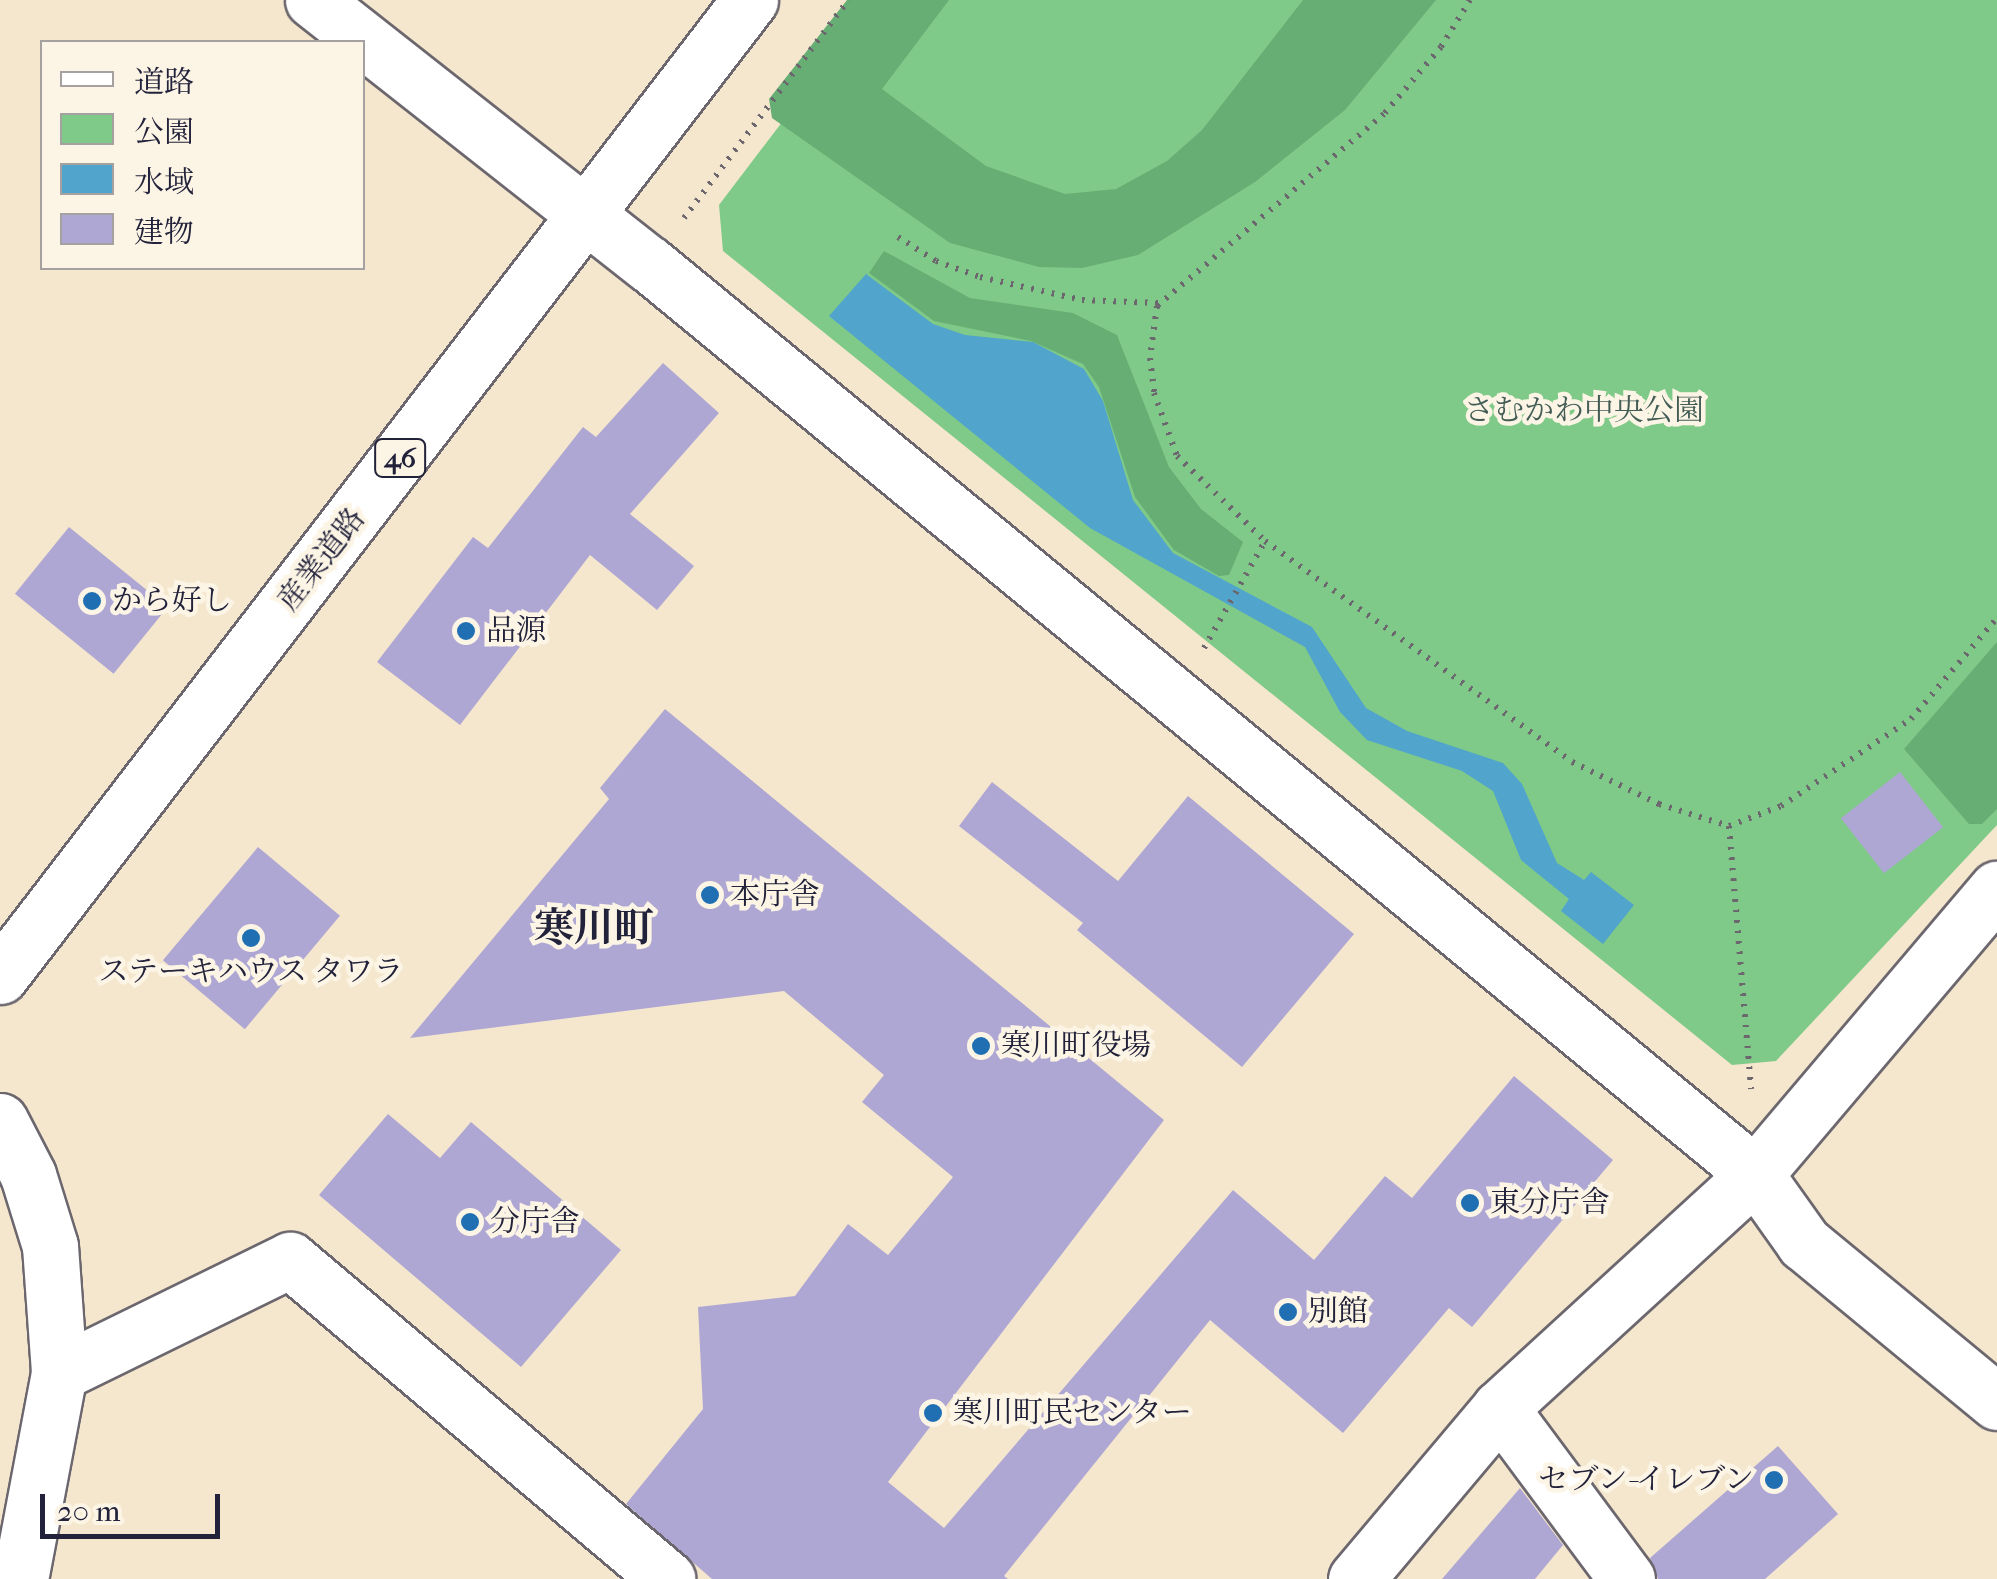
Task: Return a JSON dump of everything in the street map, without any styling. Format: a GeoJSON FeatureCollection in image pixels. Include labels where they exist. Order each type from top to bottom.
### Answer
{"type":"FeatureCollection","features":[{"type":"Feature","properties":{"kind":"street"},"geometry":{"type":"LineString","coordinates":[[313,0],[364,40]]}},
{"type":"Feature","properties":{"kind":"street","name":"産業道路"},"geometry":{"type":"LineString","coordinates":[[0,976],[750,0]]}},
{"type":"Feature","properties":{"kind":"street"},"geometry":{"type":"LineString","coordinates":[[365,41],[586,214],[1755,1174],[1804,1243],[1997,1402]]}},
{"type":"Feature","properties":{"kind":"street"},"geometry":{"type":"LineString","coordinates":[[1356,1579],[1500,1408],[1755,1174],[1997,888]]}},
{"type":"Feature","properties":{"kind":"street"},"geometry":{"type":"LineString","coordinates":[[0,1121],[28,1175],[50,1246],[59,1374],[20,1579]]}},
{"type":"Feature","properties":{"kind":"street"},"geometry":{"type":"LineString","coordinates":[[59,1374],[290,1260],[667,1579]]}},
{"type":"Feature","properties":{"kind":"street"},"geometry":{"type":"LineString","coordinates":[[1500,1408],[1627,1579]]}},
{"type":"Feature","properties":{"kind":"path"},"geometry":{"type":"LineString","coordinates":[[670,234],[848,0]]}},
{"type":"Feature","properties":{"kind":"path"},"geometry":{"type":"LineString","coordinates":[[1470,0],[1441,47],[1384,114],[1159,303],[1150,358],[1154,393],[1177,456],[1265,540],[1572,762],[1659,804],[1729,826],[1781,806],[1911,719],[1997,618]]}},
{"type":"Feature","properties":{"kind":"path"},"geometry":{"type":"LineString","coordinates":[[898,237],[936,261],[1030,289],[1082,300],[1159,303]]}},
{"type":"Feature","properties":{"kind":"path"},"geometry":{"type":"LineString","coordinates":[[1172,692],[1211,640],[1265,540]]}},
{"type":"Feature","properties":{"kind":"path"},"geometry":{"type":"LineString","coordinates":[[1729,826],[1750,1089]]}},
{"type":"Feature","properties":{"kind":"green space"},"geometry":{"type":"Polygon","coordinates":[[[847,0],[949,0],[882,89],[986,166],[1065,194],[1116,189],[1167,161],[1202,130],[1303,0],[1436,0],[1345,110],[1255,182],[1138,255],[1082,268],[1039,267],[950,243],[772,118],[769,99],[847,0]]]}},
{"type":"Feature","properties":{"kind":"green space","name":"さむかわ中央公園"},"geometry":{"type":"Polygon","coordinates":[[[875,0],[1997,0],[1997,825],[1776,1061],[1732,1065],[723,251],[719,205],[875,0]]]}},
{"type":"Feature","properties":{"kind":"green space"},"geometry":{"type":"Polygon","coordinates":[[[884,251],[970,298],[1073,313],[1117,335],[1169,467],[1201,509],[1243,542],[1229,575],[1219,576],[1174,550],[1135,497],[1099,387],[1083,364],[1031,341],[934,321],[869,273],[884,251]]]}},
{"type":"Feature","properties":{"kind":"green space"},"geometry":{"type":"Polygon","coordinates":[[[1997,642],[1997,809],[1982,824],[1969,824],[1904,749],[1997,642]]]}},
{"type":"Feature","properties":{"kind":"water"},"geometry":{"type":"Polygon","coordinates":[[[866,274],[933,324],[965,335],[1033,342],[1084,369],[1103,401],[1133,500],[1173,553],[1312,627],[1366,708],[1407,731],[1503,763],[1522,784],[1557,863],[1584,880],[1591,872],[1634,905],[1603,944],[1561,911],[1569,899],[1521,860],[1493,791],[1462,771],[1367,740],[1340,712],[1305,647],[1090,528],[829,316],[866,274]]]}},
{"type":"Feature","properties":{"kind":"building"},"geometry":{"type":"Polygon","coordinates":[[[663,363],[719,413],[630,514],[694,566],[657,610],[590,555],[460,725],[377,662],[473,537],[488,548],[583,427],[596,437],[663,363]]]}},
{"type":"Feature","properties":{"kind":"building","name":"から好し"},"geometry":{"type":"Polygon","coordinates":[[[69,527],[168,607],[114,674],[15,594],[69,527]]]}},
{"type":"Feature","properties":{"kind":"building"},"geometry":{"type":"Polygon","coordinates":[[[665,709],[1164,1120],[888,1482],[944,1528],[1233,1190],[1314,1260],[1385,1176],[1412,1198],[1514,1076],[1613,1160],[1472,1327],[1449,1308],[1343,1433],[1210,1320],[1004,1576],[1008,1579],[712,1579],[626,1504],[703,1409],[698,1307],[795,1296],[848,1224],[888,1255],[953,1177],[862,1102],[884,1075],[784,991],[410,1038],[609,799],[600,788],[665,709]]]}},
{"type":"Feature","properties":{"kind":"building"},"geometry":{"type":"Polygon","coordinates":[[[1900,772],[1943,827],[1884,873],[1841,818],[1900,772]]]}},
{"type":"Feature","properties":{"kind":"building"},"geometry":{"type":"Polygon","coordinates":[[[992,782],[1118,881],[1188,796],[1354,934],[1242,1067],[1077,930],[1083,923],[959,826],[992,782]]]}},
{"type":"Feature","properties":{"kind":"building","name":"ステーキハウス タワラ"},"geometry":{"type":"Polygon","coordinates":[[[258,847],[340,916],[245,1029],[163,960],[258,847]]]}},
{"type":"Feature","properties":{"kind":"building","name":"分庁舎"},"geometry":{"type":"Polygon","coordinates":[[[388,1114],[440,1158],[471,1122],[621,1250],[521,1367],[319,1195],[388,1114]]]}},
{"type":"Feature","properties":{"kind":"building","name":"セブン-イレブン"},"geometry":{"type":"Polygon","coordinates":[[[1778,1446],[1838,1514],[1765,1579],[1658,1579],[1650,1558],[1778,1446]]]}},
{"type":"Feature","properties":{"kind":"building"},"geometry":{"type":"Polygon","coordinates":[[[1520,1488],[1563,1545],[1535,1579],[1442,1579],[1520,1488]]]}},
{"type":"Feature","properties":{"kind":"place","name":"から好し"},"geometry":{"type":"Point","coordinates":[92,601]}},
{"type":"Feature","properties":{"kind":"place","name":"品源"},"geometry":{"type":"Point","coordinates":[466,631]}},
{"type":"Feature","properties":{"kind":"place","name":"本庁舎"},"geometry":{"type":"Point","coordinates":[710,895]}},
{"type":"Feature","properties":{"kind":"place","name":"ステーキハウス タワラ"},"geometry":{"type":"Point","coordinates":[251,938]}},
{"type":"Feature","properties":{"kind":"place","name":"寒川町役場"},"geometry":{"type":"Point","coordinates":[981,1046]}},
{"type":"Feature","properties":{"kind":"place","name":"東分庁舎"},"geometry":{"type":"Point","coordinates":[1470,1203]}},
{"type":"Feature","properties":{"kind":"place","name":"分庁舎"},"geometry":{"type":"Point","coordinates":[470,1222]}},
{"type":"Feature","properties":{"kind":"place","name":"別館"},"geometry":{"type":"Point","coordinates":[1288,1312]}},
{"type":"Feature","properties":{"kind":"place","name":"寒川町民センター"},"geometry":{"type":"Point","coordinates":[933,1413]}},
{"type":"Feature","properties":{"kind":"place","name":"セブン-イレブン"},"geometry":{"type":"Point","coordinates":[1774,1480]}},
{"type":"Feature","properties":{"kind":"district","name":"寒川町"},"geometry":{"type":"Point","coordinates":[594,928]}}]}
